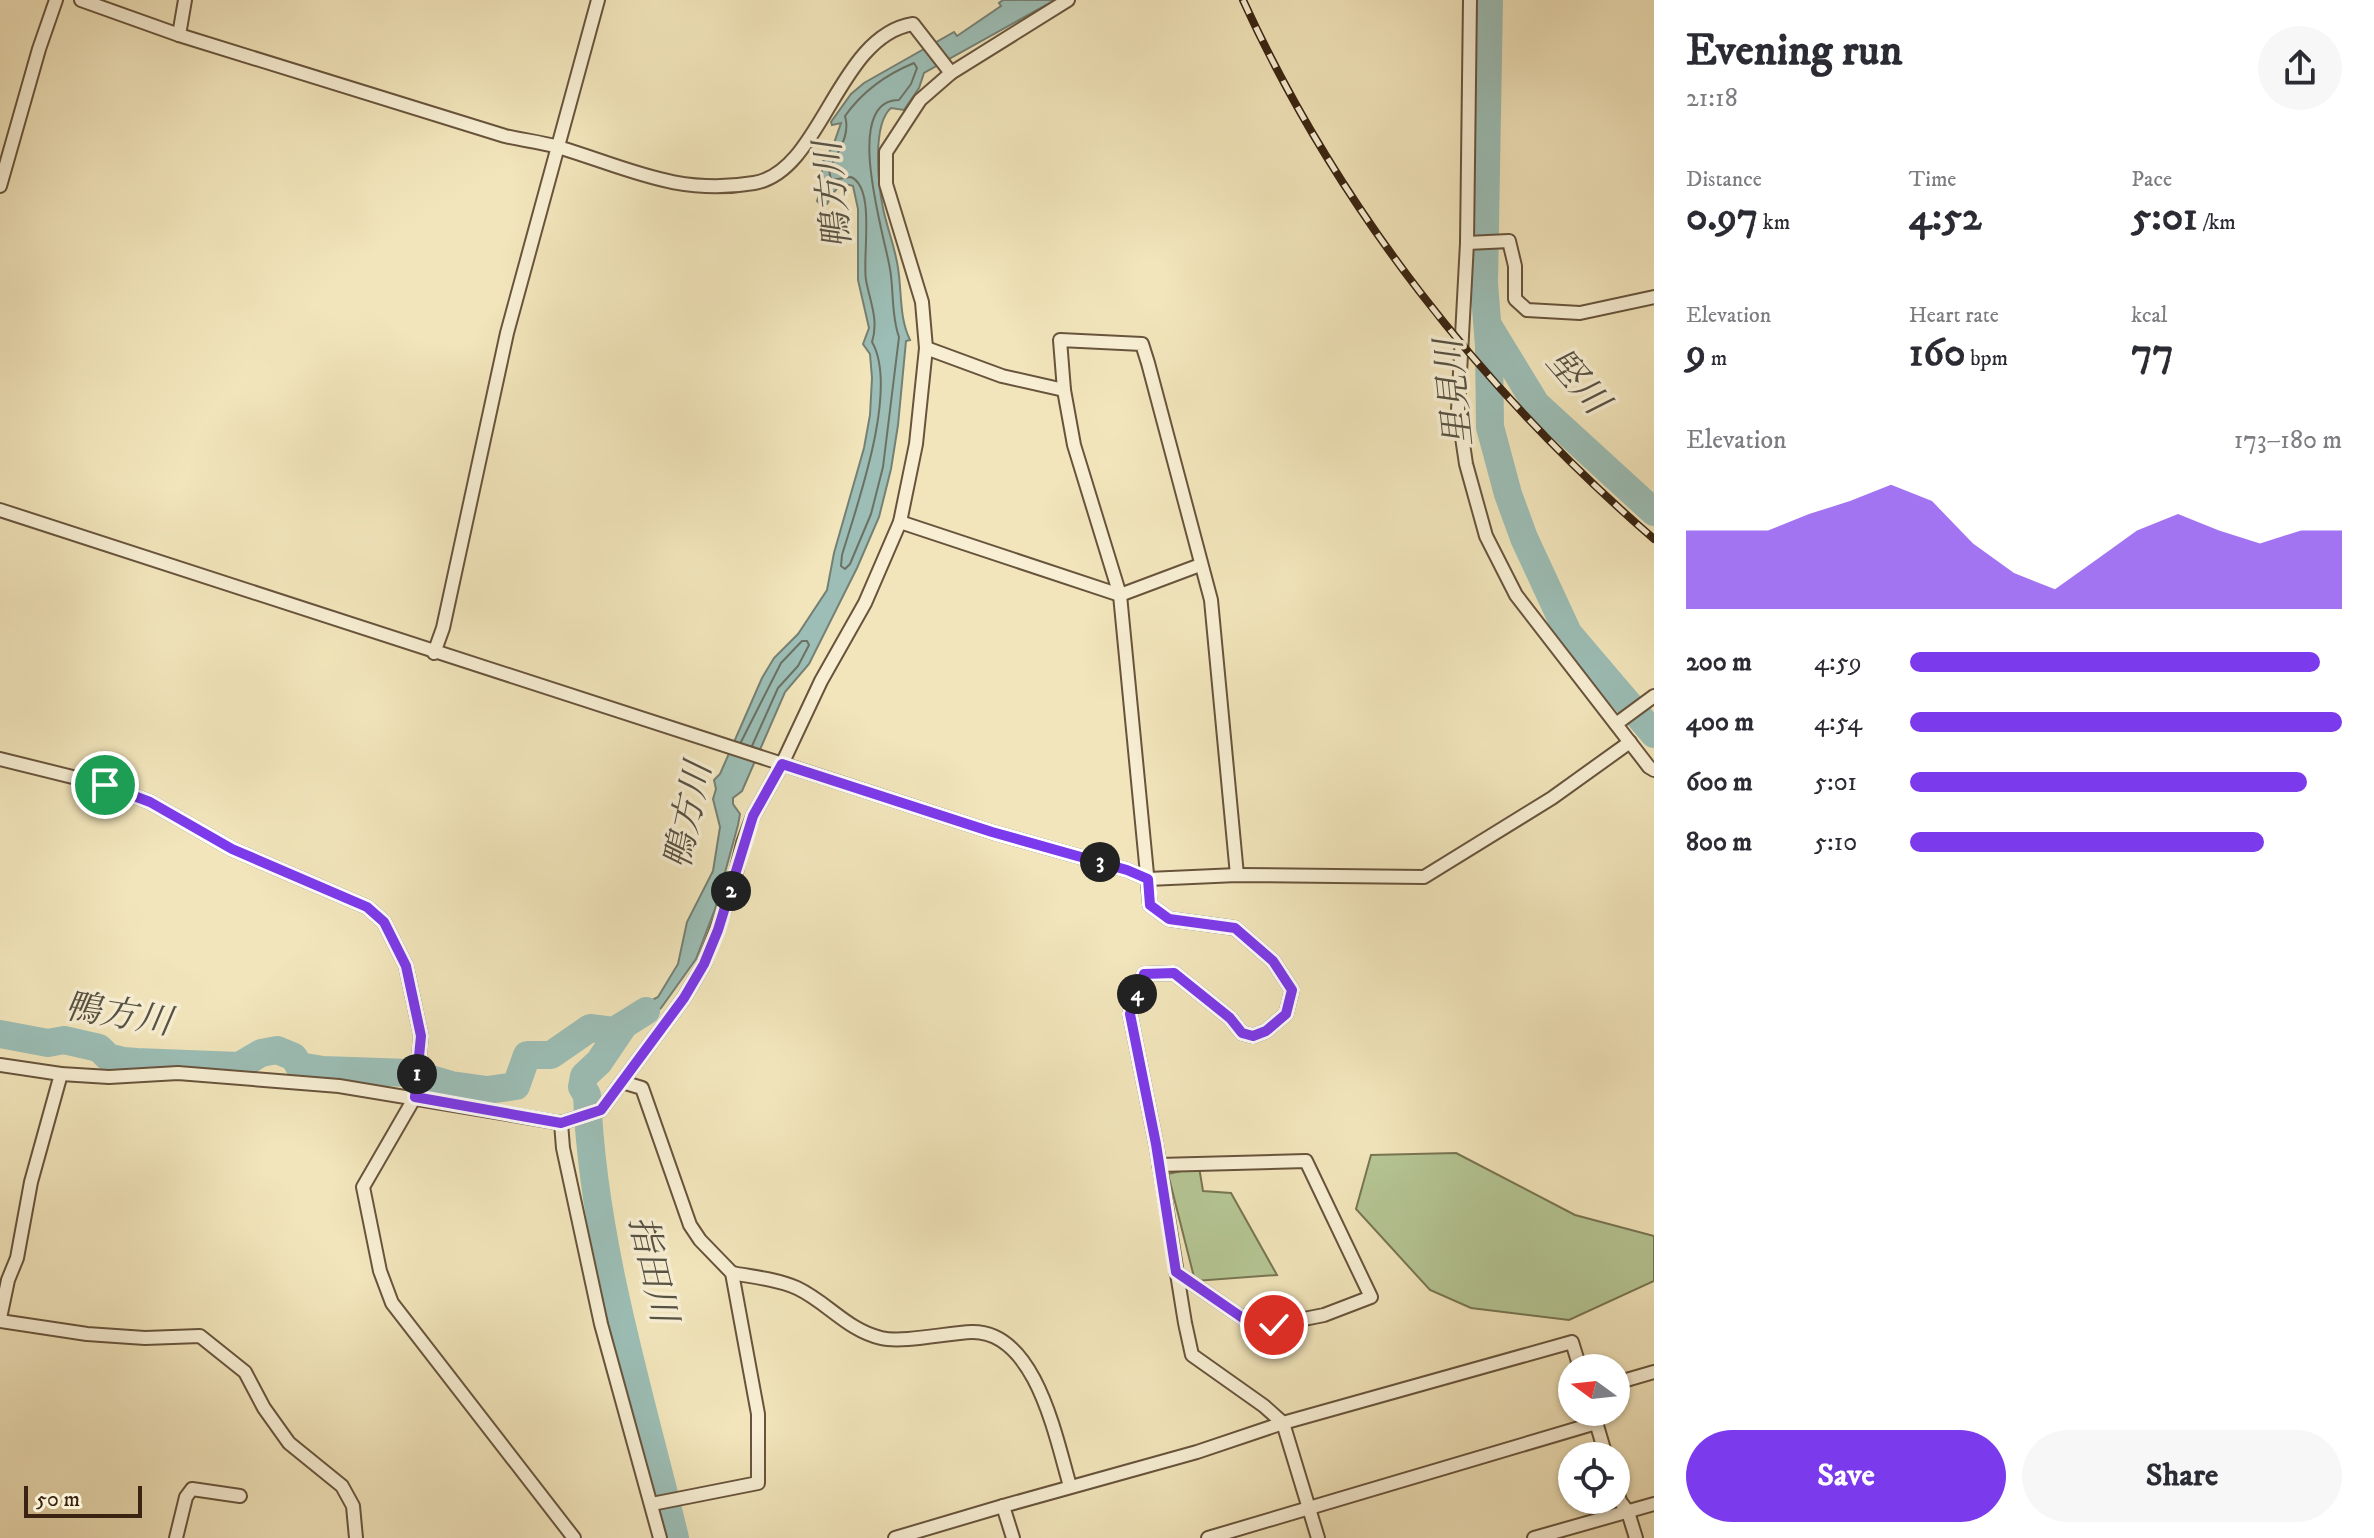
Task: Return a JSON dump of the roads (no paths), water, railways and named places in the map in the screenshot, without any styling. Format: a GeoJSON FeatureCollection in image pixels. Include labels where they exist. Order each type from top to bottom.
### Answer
{"type":"FeatureCollection","features":[{"type":"Feature","properties":{"kind":"street"},"geometry":{"type":"LineString","coordinates":[[0,186],[56,0]]}},
{"type":"Feature","properties":{"kind":"street"},"geometry":{"type":"LineString","coordinates":[[81,0],[179,35],[505,136],[557,147],[646,177],[688,186],[757,183],[776,175],[795,158],[852,70],[877,42],[900,27],[913,24],[951,73]]}},
{"type":"Feature","properties":{"kind":"street"},"geometry":{"type":"LineString","coordinates":[[179,35],[185,0]]}},
{"type":"Feature","properties":{"kind":"street"},"geometry":{"type":"LineString","coordinates":[[434,653],[443,628],[507,333],[598,0]]}},
{"type":"Feature","properties":{"kind":"street"},"geometry":{"type":"LineString","coordinates":[[0,1065],[61,1074],[109,1077],[178,1073],[415,1091],[565,1121],[601,1110],[684,998],[704,964],[718,930],[753,816],[782,764],[821,681],[865,603],[900,522],[916,444],[926,348],[922,302],[886,184],[886,152],[920,100],[951,73],[1068,0]]}},
{"type":"Feature","properties":{"kind":"street"},"geometry":{"type":"LineString","coordinates":[[1470,0],[1467,243],[1458,410],[1466,464],[1486,536],[1516,595],[1654,770]]}},
{"type":"Feature","properties":{"kind":"street"},"geometry":{"type":"LineString","coordinates":[[1467,243],[1509,241],[1515,266],[1515,299],[1527,310],[1580,313],[1654,297]]}},
{"type":"Feature","properties":{"kind":"street"},"geometry":{"type":"LineString","coordinates":[[1237,875],[1211,600],[1142,344],[1060,340],[1064,390],[1074,445],[1120,595],[1150,905],[1169,919],[1235,928],[1273,961],[1292,990],[1286,1014],[1266,1031],[1253,1036],[1242,1033],[1230,1018],[1174,973],[1144,974],[1130,1014],[1192,1355],[1283,1423],[1318,1538]]}},
{"type":"Feature","properties":{"kind":"street"},"geometry":{"type":"LineString","coordinates":[[926,348],[1002,376],[1064,390]]}},
{"type":"Feature","properties":{"kind":"street"},"geometry":{"type":"LineString","coordinates":[[0,510],[660,726],[1148,879],[1237,875],[1424,877],[1552,798],[1630,742]]}},
{"type":"Feature","properties":{"kind":"street"},"geometry":{"type":"LineString","coordinates":[[900,522],[1120,595],[1200,565]]}},
{"type":"Feature","properties":{"kind":"street"},"geometry":{"type":"LineString","coordinates":[[1616,724],[1654,696]]}},
{"type":"Feature","properties":{"kind":"street"},"geometry":{"type":"LineString","coordinates":[[0,759],[105,785],[150,802],[232,849],[367,907],[384,922],[406,966],[421,1036],[415,1091],[363,1187],[380,1271],[392,1303],[574,1538]]}},
{"type":"Feature","properties":{"kind":"street"},"geometry":{"type":"LineString","coordinates":[[61,1074],[31,1182],[17,1258],[8,1280],[0,1320],[87,1334],[145,1338],[200,1336],[245,1372],[264,1408],[289,1443],[342,1486],[353,1506],[356,1538]]}},
{"type":"Feature","properties":{"kind":"street"},"geometry":{"type":"LineString","coordinates":[[622,1082],[642,1088],[690,1225],[732,1273],[797,1288],[858,1330],[884,1339],[976,1332],[1000,1338],[1022,1358],[1043,1397],[1070,1486]]}},
{"type":"Feature","properties":{"kind":"street"},"geometry":{"type":"LineString","coordinates":[[565,1121],[563,1148],[601,1324],[660,1538]]}},
{"type":"Feature","properties":{"kind":"street"},"geometry":{"type":"LineString","coordinates":[[1159,1165],[1306,1161],[1371,1297],[1324,1315],[1274,1325],[1250,1323],[1176,1272]]}},
{"type":"Feature","properties":{"kind":"street"},"geometry":{"type":"LineString","coordinates":[[652,1504],[758,1483],[758,1414],[732,1273]]}},
{"type":"Feature","properties":{"kind":"street"},"geometry":{"type":"LineString","coordinates":[[895,1538],[1197,1452],[1283,1423],[1572,1342],[1576,1354]]}},
{"type":"Feature","properties":{"kind":"street"},"geometry":{"type":"LineString","coordinates":[[1630,1379],[1654,1372]]}},
{"type":"Feature","properties":{"kind":"street"},"geometry":{"type":"LineString","coordinates":[[1208,1538],[1567,1426]]}},
{"type":"Feature","properties":{"kind":"street"},"geometry":{"type":"LineString","coordinates":[[176,1538],[186,1497],[192,1489],[240,1496]]}},
{"type":"Feature","properties":{"kind":"street"},"geometry":{"type":"LineString","coordinates":[[1630,1511],[1654,1504]]}},
{"type":"Feature","properties":{"kind":"street"},"geometry":{"type":"LineString","coordinates":[[1003,1506],[1013,1538]]}},
{"type":"Feature","properties":{"kind":"street"},"geometry":{"type":"LineString","coordinates":[[1534,1538],[1621,1514]]}},
{"type":"Feature","properties":{"kind":"street"},"geometry":{"type":"LineString","coordinates":[[1629,1514],[1636,1538]]}},
{"type":"Feature","properties":{"kind":"water"},"geometry":{"type":"Polygon","coordinates":[[[1003,0],[1055,0],[924,73],[919,88],[904,110],[891,108],[885,116],[879,140],[879,184],[897,260],[904,323],[910,340],[906,341],[898,425],[879,517],[809,664],[785,692],[742,791],[733,798],[733,804],[740,814],[738,825],[715,909],[696,959],[661,1008],[621,1036],[612,1025],[627,1020],[639,1007],[658,997],[678,964],[687,922],[713,871],[720,827],[713,799],[716,789],[714,780],[720,774],[762,678],[774,658],[798,634],[827,590],[834,553],[864,448],[872,378],[870,354],[863,344],[869,328],[858,280],[858,209],[853,186],[840,187],[827,204],[821,205],[817,201],[822,187],[822,163],[833,146],[841,123],[832,125],[831,122],[851,94],[864,83],[954,32],[957,36],[1001,6],[999,3],[1003,0]]]}},
{"type":"Feature","properties":{"kind":"waterway","name":"里見川"},"geometry":{"type":"LineString","coordinates":[[1489,0],[1484,283],[1490,427],[1508,494],[1524,538],[1568,633],[1654,734]]}},
{"type":"Feature","properties":{"kind":"waterway","name":"堅川"},"geometry":{"type":"LineString","coordinates":[[1489,327],[1536,404],[1654,512]]}},
{"type":"Feature","properties":{"kind":"waterway","name":"鴨方川"},"geometry":{"type":"LineString","coordinates":[[0,1034],[48,1043],[64,1040],[99,1048],[108,1057],[137,1062],[239,1066],[261,1053],[277,1050],[294,1057],[299,1066],[323,1070],[410,1073],[451,1085],[487,1090],[516,1086],[527,1055],[551,1055],[590,1028],[614,1031],[646,1011]]}},
{"type":"Feature","properties":{"kind":"waterway","name":"指田川"},"geometry":{"type":"LineString","coordinates":[[622,1028],[599,1062],[584,1076],[582,1087],[587,1095],[591,1151],[608,1263],[675,1538]]}},
{"type":"Feature","properties":{"kind":"railway"},"geometry":{"type":"LineString","coordinates":[[1243,0],[1281,77],[1323,151],[1369,223],[1420,292],[1473,358],[1531,421],[1591,482],[1654,539]]}}]}
